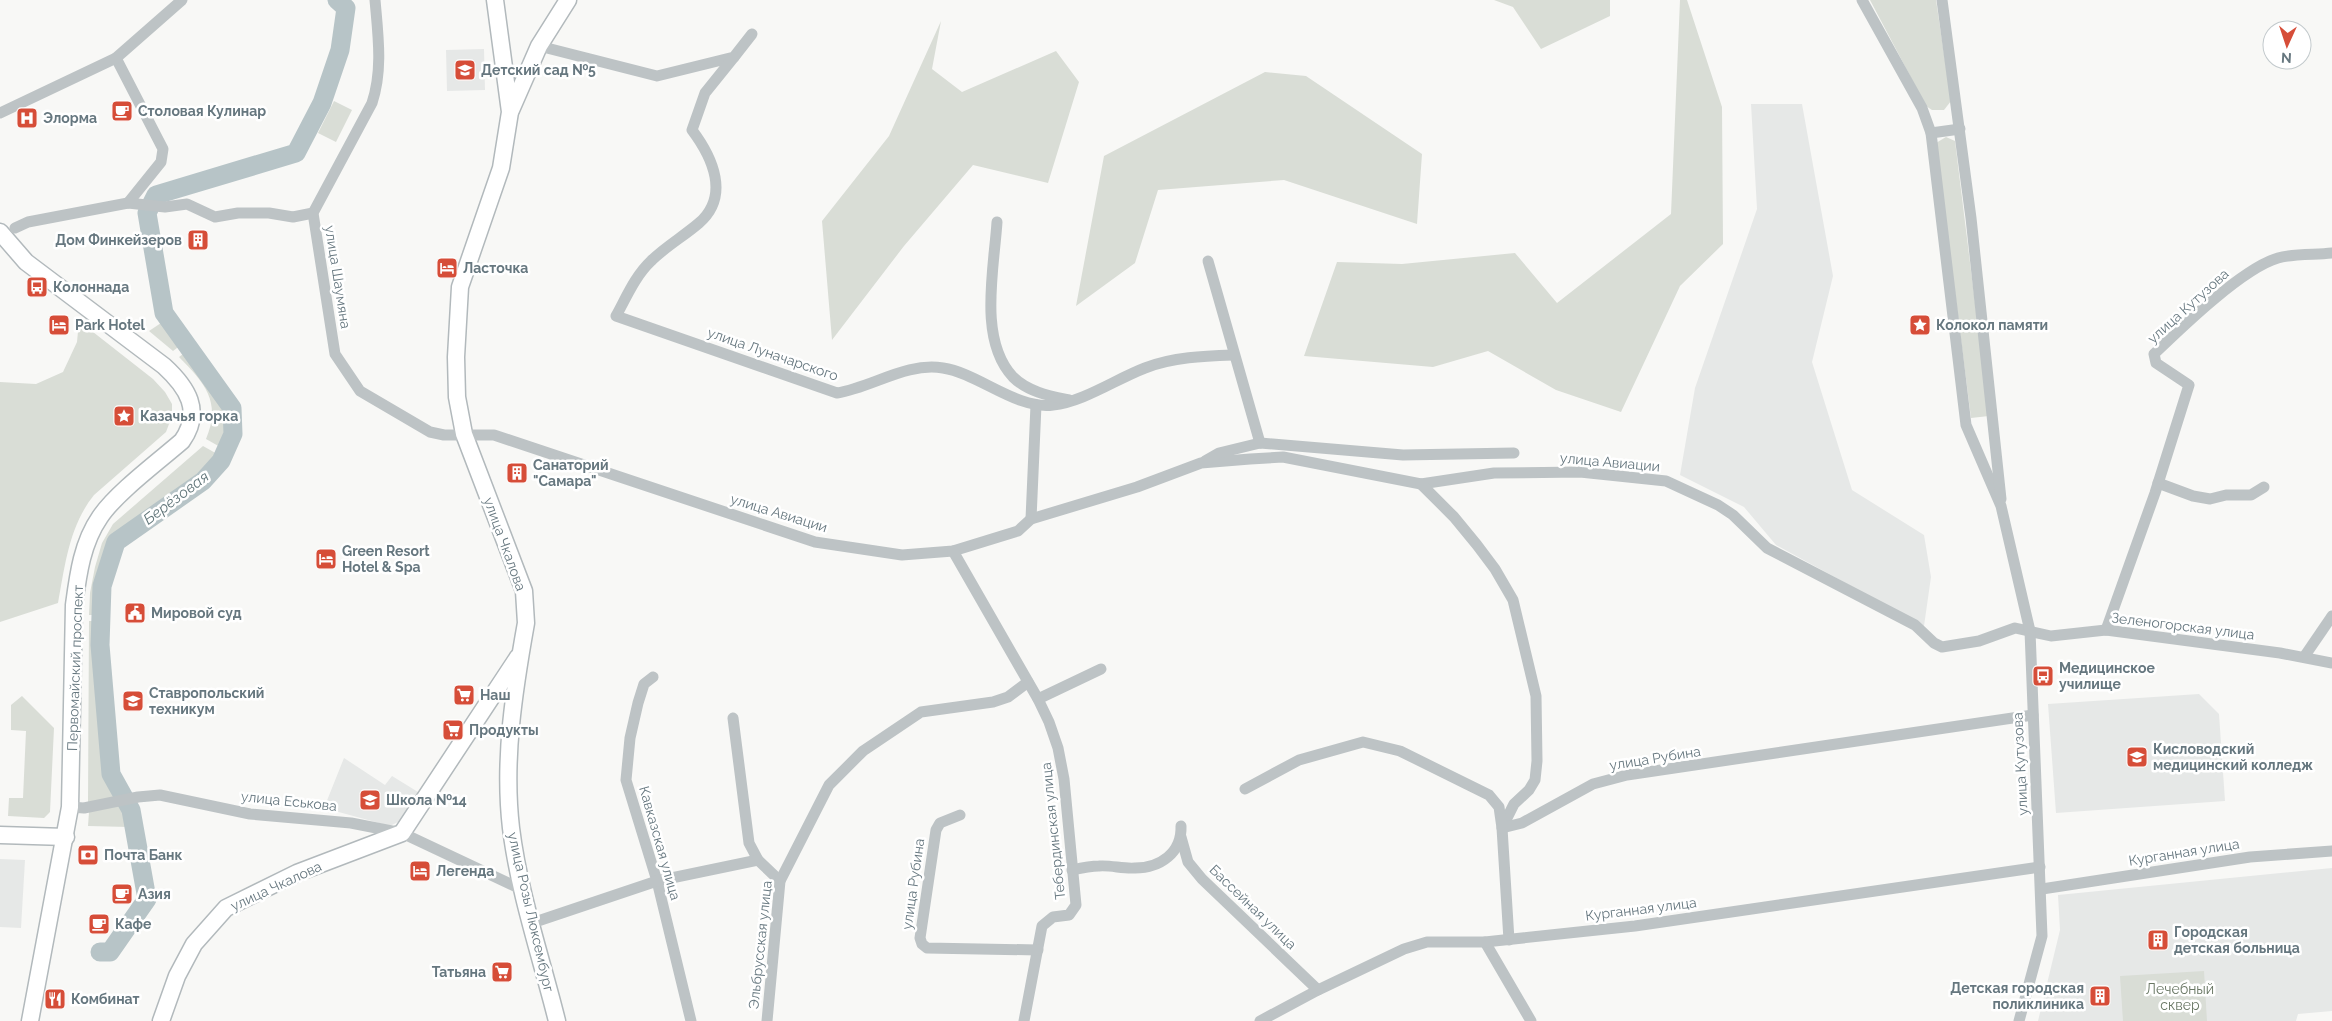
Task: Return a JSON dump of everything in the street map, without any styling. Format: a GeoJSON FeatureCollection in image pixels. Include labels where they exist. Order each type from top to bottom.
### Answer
{"type":"FeatureCollection","features":[{"type":"Feature","properties":{"kind":"street"},"geometry":{"type":"LineString","coordinates":[[0,113],[116,58],[182,0]]}},
{"type":"Feature","properties":{"kind":"street","name":"улица Шаумяна"},"geometry":{"type":"LineString","coordinates":[[376,0],[379,69],[377,89],[372,103],[313,213],[335,354],[360,391],[430,432],[444,435],[464,434]]}},
{"type":"Feature","properties":{"kind":"street","name":"улица Чкалова"},"geometry":{"type":"LineString","coordinates":[[161,1021],[177,976],[194,944],[226,908],[297,873],[402,833],[520,653],[526,623],[524,591],[464,434],[459,413],[457,387],[460,287],[501,168],[510,112],[495,0]]}},
{"type":"Feature","properties":{"kind":"street"},"geometry":{"type":"LineString","coordinates":[[510,112],[539,46],[568,0]]}},
{"type":"Feature","properties":{"kind":"street","name":"улица Кутузова"},"geometry":{"type":"LineString","coordinates":[[1862,0],[1922,108],[1931,133],[1966,425],[2001,506]]}},
{"type":"Feature","properties":{"kind":"street","name":"улица Кутузова"},"geometry":{"type":"LineString","coordinates":[[1942,0],[1960,129],[1999,466],[2001,506],[2030,631],[2042,889],[2042,936],[2019,1021]]}},
{"type":"Feature","properties":{"kind":"street"},"geometry":{"type":"LineString","coordinates":[[539,46],[657,76],[734,57],[752,34]]}},
{"type":"Feature","properties":{"kind":"street","name":"улица Луначарского"},"geometry":{"type":"LineString","coordinates":[[734,57],[704,93],[692,130],[707,150],[714,168],[717,188],[713,207],[701,222],[650,262],[631,288],[616,316],[837,392],[857,390],[894,374],[926,366],[945,368],[1036,405],[1053,405],[1071,401],[1146,367],[1196,356],[1234,355]]}},
{"type":"Feature","properties":{"kind":"street"},"geometry":{"type":"LineString","coordinates":[[116,58],[163,149],[161,162],[128,203]]}},
{"type":"Feature","properties":{"kind":"street"},"geometry":{"type":"LineString","coordinates":[[1931,133],[1960,129]]}},
{"type":"Feature","properties":{"kind":"street"},"geometry":{"type":"LineString","coordinates":[[7,230],[28,222],[128,203],[142,203],[165,207],[187,204],[215,217],[238,213],[269,213],[294,217],[313,213]]}},
{"type":"Feature","properties":{"kind":"street"},"geometry":{"type":"LineString","coordinates":[[997,222],[991,321],[993,340],[1014,377],[1034,390],[1071,401]]}},
{"type":"Feature","properties":{"kind":"street","name":"Первомайский проспект"},"geometry":{"type":"LineString","coordinates":[[7,230],[26,262],[164,366],[180,381],[190,403],[190,425],[182,441],[109,506],[93,528],[78,573],[74,605],[70,808],[30,1021]]}},
{"type":"Feature","properties":{"kind":"street","name":"улица Кутузова"},"geometry":{"type":"LineString","coordinates":[[2106,630],[2158,483],[2189,385],[2156,363],[2154,354],[2172,336],[2254,268],[2279,258],[2332,253]]}},
{"type":"Feature","properties":{"kind":"street"},"geometry":{"type":"LineString","coordinates":[[1208,261],[1260,443]]}},
{"type":"Feature","properties":{"kind":"street"},"geometry":{"type":"LineString","coordinates":[[1031,518],[1036,405]]}},
{"type":"Feature","properties":{"kind":"street","name":"улица Авиации"},"geometry":{"type":"LineString","coordinates":[[464,434],[494,435],[815,542],[902,555],[953,550],[1018,531],[1031,518],[1137,486],[1201,463],[1218,453],[1260,443],[1402,455],[1514,453]]}},
{"type":"Feature","properties":{"kind":"street","name":"улица Авиации"},"geometry":{"type":"LineString","coordinates":[[1201,463],[1283,457],[1421,484],[1494,473],[1551,472],[1580,472],[1666,481],[1718,505],[1733,515],[1766,548],[1915,625],[1934,643],[1942,647],[1979,641],[2015,628],[2030,631]]}},
{"type":"Feature","properties":{"kind":"street"},"geometry":{"type":"LineString","coordinates":[[2158,483],[2193,496],[2210,499],[2226,495],[2251,495],[2264,487]]}},
{"type":"Feature","properties":{"kind":"street"},"geometry":{"type":"LineString","coordinates":[[1421,484],[1454,517],[1495,569],[1513,600],[1529,666],[1536,696],[1538,761],[1535,780],[1514,804],[1502,828]]}},
{"type":"Feature","properties":{"kind":"street","name":"Тебердинская улица"},"geometry":{"type":"LineString","coordinates":[[953,550],[1038,699],[1049,722],[1061,764],[1076,905],[1074,911],[1069,915],[1053,917],[1042,926],[1024,1021]]}},
{"type":"Feature","properties":{"kind":"street"},"geometry":{"type":"LineString","coordinates":[[2304,658],[2332,616]]}},
{"type":"Feature","properties":{"kind":"street","name":"Зеленогорская улица"},"geometry":{"type":"LineString","coordinates":[[2030,631],[2051,636],[2106,630],[2332,662]]}},
{"type":"Feature","properties":{"kind":"street","name":"улица Розы Люксембург"},"geometry":{"type":"LineString","coordinates":[[520,653],[510,734],[509,786],[511,828],[523,890],[557,1021]]}},
{"type":"Feature","properties":{"kind":"street"},"geometry":{"type":"LineString","coordinates":[[1038,699],[1101,669]]}},
{"type":"Feature","properties":{"kind":"street","name":"Кавказская улица"},"geometry":{"type":"LineString","coordinates":[[653,677],[644,684],[638,703],[630,738],[626,780],[657,881],[691,1021]]}},
{"type":"Feature","properties":{"kind":"street","name":"Эльбрусская улица"},"geometry":{"type":"LineString","coordinates":[[767,1021],[780,881],[829,785],[863,751],[921,712],[993,702],[1008,697],[1028,682]]}},
{"type":"Feature","properties":{"kind":"street","name":"улица Рубина"},"geometry":{"type":"LineString","coordinates":[[1502,828],[1522,823],[1593,784],[1627,775],[2033,715]]}},
{"type":"Feature","properties":{"kind":"street"},"geometry":{"type":"LineString","coordinates":[[733,718],[749,843],[758,860],[780,881]]}},
{"type":"Feature","properties":{"kind":"street"},"geometry":{"type":"LineString","coordinates":[[1245,789],[1299,760],[1362,742],[1400,751],[1488,795],[1499,807],[1509,940]]}},
{"type":"Feature","properties":{"kind":"street","name":"улица Еськова"},"geometry":{"type":"LineString","coordinates":[[70,808],[160,795],[250,814],[351,823],[402,833],[523,890]]}},
{"type":"Feature","properties":{"kind":"street","name":"улица Рубина"},"geometry":{"type":"LineString","coordinates":[[960,815],[940,823],[936,830],[920,938],[922,944],[927,948],[1038,950]]}},
{"type":"Feature","properties":{"kind":"street","name":"Бассейная улица"},"geometry":{"type":"LineString","coordinates":[[1072,870],[1099,866],[1135,868],[1154,864],[1170,857],[1177,848],[1181,832],[1188,862],[1202,879],[1318,990]]}},
{"type":"Feature","properties":{"kind":"street"},"geometry":{"type":"LineString","coordinates":[[0,835],[66,837]]}},
{"type":"Feature","properties":{"kind":"street","name":"Курганная улица"},"geometry":{"type":"LineString","coordinates":[[2042,889],[2250,857],[2332,852]]}},
{"type":"Feature","properties":{"kind":"street"},"geometry":{"type":"LineString","coordinates":[[532,923],[657,881],[758,860]]}},
{"type":"Feature","properties":{"kind":"street","name":"Курганная улица"},"geometry":{"type":"LineString","coordinates":[[1260,1021],[1318,990],[1404,949],[1427,942],[1485,942],[1635,926],[2040,867]]}},
{"type":"Feature","properties":{"kind":"street"},"geometry":{"type":"LineString","coordinates":[[1485,942],[1531,1021]]}},
{"type":"Feature","properties":{"kind":"shaded area","name":"Детский сад №5"},"geometry":{"type":"Polygon","coordinates":[[[484,49],[485,90],[447,91],[446,50],[484,49]]]}},
{"type":"Feature","properties":{"kind":"shaded area"},"geometry":{"type":"Polygon","coordinates":[[[1751,104],[1802,104],[1833,276],[1812,362],[1852,490],[1924,535],[1931,577],[1924,626],[1776,545],[1744,507],[1680,475],[1695,388],[1757,209],[1751,104]]]}},
{"type":"Feature","properties":{"kind":"shaded area","name":"Кисловодский медицинский колледж"},"geometry":{"type":"Polygon","coordinates":[[[2199,694],[2219,714],[2225,801],[2056,813],[2048,704],[2199,694]]]}},
{"type":"Feature","properties":{"kind":"shaded area","name":"Школа №14"},"geometry":{"type":"Polygon","coordinates":[[[344,758],[385,785],[392,776],[418,792],[400,821],[390,826],[324,808],[344,758]]]}},
{"type":"Feature","properties":{"kind":"shaded area"},"geometry":{"type":"Polygon","coordinates":[[[0,859],[25,860],[21,928],[0,927],[0,859]]]}},
{"type":"Feature","properties":{"kind":"shaded area"},"geometry":{"type":"Polygon","coordinates":[[[2332,868],[2332,1011],[2298,1014],[2296,1021],[2038,1021],[2060,930],[2058,895],[2332,868]]]}},
{"type":"Feature","properties":{"kind":"green space"},"geometry":{"type":"Polygon","coordinates":[[[1494,0],[1610,0],[1610,16],[1541,49],[1513,7],[1494,0]]]}},
{"type":"Feature","properties":{"kind":"green space"},"geometry":{"type":"Polygon","coordinates":[[[1680,0],[1687,0],[1722,107],[1723,244],[1680,286],[1621,412],[1556,390],[1488,351],[1433,367],[1304,356],[1337,262],[1402,264],[1515,253],[1557,303],[1671,214],[1680,0]]]}},
{"type":"Feature","properties":{"kind":"green space"},"geometry":{"type":"Polygon","coordinates":[[[1870,0],[1936,0],[1951,101],[1944,110],[1932,110],[1926,106],[1870,0]]]}},
{"type":"Feature","properties":{"kind":"green space"},"geometry":{"type":"Polygon","coordinates":[[[941,21],[932,69],[962,92],[1056,51],[1079,82],[1048,183],[973,165],[904,246],[832,340],[822,221],[889,136],[941,21]]]}},
{"type":"Feature","properties":{"kind":"green space"},"geometry":{"type":"Polygon","coordinates":[[[1265,72],[1306,76],[1422,154],[1417,224],[1284,180],[1158,190],[1135,263],[1076,306],[1104,156],[1265,72]]]}},
{"type":"Feature","properties":{"kind":"green space"},"geometry":{"type":"Polygon","coordinates":[[[334,101],[352,110],[336,142],[318,133],[334,101]]]}},
{"type":"Feature","properties":{"kind":"green space"},"geometry":{"type":"Polygon","coordinates":[[[1946,137],[1955,141],[1989,416],[1971,418],[1936,143],[1946,137]]]}},
{"type":"Feature","properties":{"kind":"green space"},"geometry":{"type":"Polygon","coordinates":[[[79,321],[153,379],[165,392],[172,404],[172,416],[166,432],[94,495],[86,507],[73,533],[58,603],[0,622],[0,382],[36,384],[63,372],[77,342],[79,321]]]}},
{"type":"Feature","properties":{"kind":"green space"},"geometry":{"type":"Polygon","coordinates":[[[164,321],[181,345],[173,351],[149,331],[164,321]]]}},
{"type":"Feature","properties":{"kind":"green space"},"geometry":{"type":"Polygon","coordinates":[[[186,352],[227,409],[229,433],[222,448],[206,439],[212,414],[211,403],[203,384],[179,357],[186,352]]]}},
{"type":"Feature","properties":{"kind":"green space"},"geometry":{"type":"Polygon","coordinates":[[[203,446],[219,455],[200,477],[114,541],[98,586],[97,615],[89,615],[90,593],[95,567],[102,543],[113,524],[203,446]]]}},
{"type":"Feature","properties":{"kind":"green space"},"geometry":{"type":"Polygon","coordinates":[[[89,621],[97,621],[97,646],[108,774],[120,797],[88,803],[89,621]]]}},
{"type":"Feature","properties":{"kind":"green space"},"geometry":{"type":"Polygon","coordinates":[[[22,696],[54,728],[50,812],[44,818],[8,816],[9,798],[23,798],[26,731],[11,730],[11,705],[22,696]]]}},
{"type":"Feature","properties":{"kind":"green space"},"geometry":{"type":"Polygon","coordinates":[[[122,805],[126,811],[129,827],[88,826],[89,812],[122,805]]]}},
{"type":"Feature","properties":{"kind":"green space","name":"Лечебный сквер"},"geometry":{"type":"Polygon","coordinates":[[[2204,971],[2207,1021],[2123,1021],[2120,976],[2204,971]]]}},
{"type":"Feature","properties":{"kind":"waterway","name":"Берёзовая"},"geometry":{"type":"LineString","coordinates":[[100,952],[110,952],[147,899],[131,810],[111,774],[100,645],[102,586],[116,542],[203,481],[221,461],[233,434],[232,408],[164,313],[147,213],[156,195],[296,153],[322,103],[340,50],[346,8],[337,0]]}},
{"type":"Feature","properties":{"kind":"place","name":"Детский сад №5"},"geometry":{"type":"Point","coordinates":[465,70]}},
{"type":"Feature","properties":{"kind":"place","name":"Столовая Кулинар"},"geometry":{"type":"Point","coordinates":[122,111]}},
{"type":"Feature","properties":{"kind":"place","name":"Элорма"},"geometry":{"type":"Point","coordinates":[27,118]}},
{"type":"Feature","properties":{"kind":"place","name":"Дом Финкейзеров"},"geometry":{"type":"Point","coordinates":[198,240]}},
{"type":"Feature","properties":{"kind":"place","name":"Ласточка"},"geometry":{"type":"Point","coordinates":[447,268]}},
{"type":"Feature","properties":{"kind":"place","name":"Колоннада"},"geometry":{"type":"Point","coordinates":[37,287]}},
{"type":"Feature","properties":{"kind":"place","name":"Park Hotel"},"geometry":{"type":"Point","coordinates":[59,325]}},
{"type":"Feature","properties":{"kind":"place","name":"Колокол памяти"},"geometry":{"type":"Point","coordinates":[1920,325]}},
{"type":"Feature","properties":{"kind":"place","name":"Казачья горка"},"geometry":{"type":"Point","coordinates":[124,416]}},
{"type":"Feature","properties":{"kind":"place","name":"Санаторий \"Самара\""},"geometry":{"type":"Point","coordinates":[517,473]}},
{"type":"Feature","properties":{"kind":"place","name":"Green Resort Hotel & Spa"},"geometry":{"type":"Point","coordinates":[326,559]}},
{"type":"Feature","properties":{"kind":"place","name":"Мировой суд"},"geometry":{"type":"Point","coordinates":[135,613]}},
{"type":"Feature","properties":{"kind":"place","name":"Медицинское училище"},"geometry":{"type":"Point","coordinates":[2043,676]}},
{"type":"Feature","properties":{"kind":"place","name":"Наш"},"geometry":{"type":"Point","coordinates":[464,695]}},
{"type":"Feature","properties":{"kind":"place","name":"Ставропольский техникум"},"geometry":{"type":"Point","coordinates":[133,701]}},
{"type":"Feature","properties":{"kind":"place","name":"Продукты"},"geometry":{"type":"Point","coordinates":[453,730]}},
{"type":"Feature","properties":{"kind":"place","name":"Кисловодский медицинский колледж"},"geometry":{"type":"Point","coordinates":[2137,757]}},
{"type":"Feature","properties":{"kind":"place","name":"Школа №14"},"geometry":{"type":"Point","coordinates":[370,800]}},
{"type":"Feature","properties":{"kind":"place","name":"Почта Банк"},"geometry":{"type":"Point","coordinates":[88,855]}},
{"type":"Feature","properties":{"kind":"place","name":"Легенда"},"geometry":{"type":"Point","coordinates":[420,871]}},
{"type":"Feature","properties":{"kind":"place","name":"Азия"},"geometry":{"type":"Point","coordinates":[122,894]}},
{"type":"Feature","properties":{"kind":"place","name":"Кафе"},"geometry":{"type":"Point","coordinates":[99,924]}},
{"type":"Feature","properties":{"kind":"place","name":"Городская детская больница"},"geometry":{"type":"Point","coordinates":[2158,940]}},
{"type":"Feature","properties":{"kind":"place","name":"Татьяна"},"geometry":{"type":"Point","coordinates":[502,972]}},
{"type":"Feature","properties":{"kind":"place","name":"Детская городская поликлиника"},"geometry":{"type":"Point","coordinates":[2100,996]}},
{"type":"Feature","properties":{"kind":"place","name":"Комбинат"},"geometry":{"type":"Point","coordinates":[55,999]}}]}
